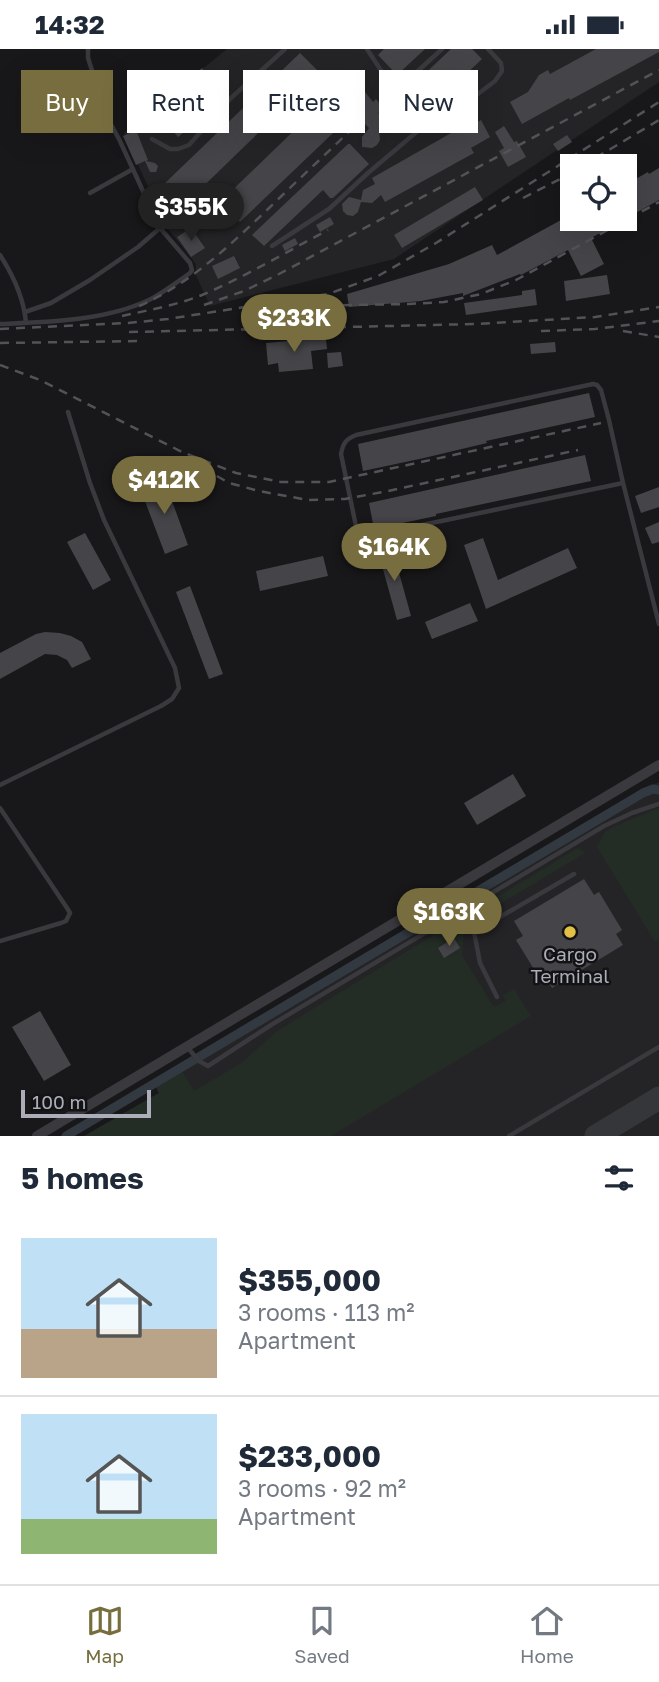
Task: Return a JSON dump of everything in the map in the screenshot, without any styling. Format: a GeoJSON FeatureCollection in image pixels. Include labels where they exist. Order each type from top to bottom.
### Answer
{"type":"FeatureCollection","features":[{"type":"Feature","properties":{"kind":"street"},"geometry":{"type":"LineString","coordinates":[[37,1136],[659,765]]}},
{"type":"Feature","properties":{"kind":"lane"},"geometry":{"type":"LineString","coordinates":[[88,49],[92,70]]}},
{"type":"Feature","properties":{"kind":"lane"},"geometry":{"type":"LineString","coordinates":[[152,139],[170,149],[189,145],[231,97],[285,49]]}},
{"type":"Feature","properties":{"kind":"lane"},"geometry":{"type":"LineString","coordinates":[[367,49],[381,70]]}},
{"type":"Feature","properties":{"kind":"lane"},"geometry":{"type":"LineString","coordinates":[[419,70],[442,49]]}},
{"type":"Feature","properties":{"kind":"lane"},"geometry":{"type":"LineString","coordinates":[[478,94],[495,81],[502,71],[501,63],[488,49]]}},
{"type":"Feature","properties":{"kind":"lane"},"geometry":{"type":"LineString","coordinates":[[0,324],[72,320],[121,310],[147,301],[190,274],[190,263],[160,228],[113,128]]}},
{"type":"Feature","properties":{"kind":"lane"},"geometry":{"type":"LineString","coordinates":[[272,246],[329,209],[415,133]]}},
{"type":"Feature","properties":{"kind":"lane"},"geometry":{"type":"LineString","coordinates":[[90,193],[133,169]]}},
{"type":"Feature","properties":{"kind":"lane"},"geometry":{"type":"LineString","coordinates":[[25,312],[51,303],[90,280],[138,247],[160,228]]}},
{"type":"Feature","properties":{"kind":"lane"},"geometry":{"type":"LineString","coordinates":[[0,255],[25,312],[26,323]]}},
{"type":"Feature","properties":{"kind":"lane"},"geometry":{"type":"LineString","coordinates":[[623,483],[365,537],[357,531],[341,454],[342,445],[356,435],[597,385],[601,390],[609,420],[659,624]]}},
{"type":"Feature","properties":{"kind":"lane"},"geometry":{"type":"LineString","coordinates":[[0,785],[161,706],[172,699],[179,688],[175,668],[104,520],[68,412]]}},
{"type":"Feature","properties":{"kind":"lane"},"geometry":{"type":"LineString","coordinates":[[187,1047],[199,1061],[208,1066],[271,1025],[604,826],[659,804]]}},
{"type":"Feature","properties":{"kind":"lane"},"geometry":{"type":"LineString","coordinates":[[0,808],[70,913],[66,921],[61,923],[0,941]]}},
{"type":"Feature","properties":{"kind":"lane"},"geometry":{"type":"LineString","coordinates":[[434,928],[474,932],[574,874]]}},
{"type":"Feature","properties":{"kind":"lane"},"geometry":{"type":"LineString","coordinates":[[474,932],[480,963],[497,997]]}},
{"type":"Feature","properties":{"kind":"lane"},"geometry":{"type":"LineString","coordinates":[[509,1136],[659,1047]]}},
{"type":"Feature","properties":{"kind":"shaded area"},"geometry":{"type":"Polygon","coordinates":[[[227,49],[659,49],[659,82],[394,259],[210,306],[196,275],[196,264],[165,225],[124,133],[127,131],[127,133],[229,133],[229,70],[201,70],[227,49]]]}},
{"type":"Feature","properties":{"kind":"shaded area"},"geometry":{"type":"Polygon","coordinates":[[[659,782],[659,1136],[84,1136],[159,1093],[156,1087],[639,791],[659,782]]]}},
{"type":"Feature","properties":{"kind":"shaded area"},"geometry":{"type":"Polygon","coordinates":[[[659,808],[659,939],[655,942],[597,847],[605,832],[659,808]]]}},
{"type":"Feature","properties":{"kind":"shaded area"},"geometry":{"type":"Polygon","coordinates":[[[578,848],[585,853],[462,927],[462,918],[578,848]]]}},
{"type":"Feature","properties":{"kind":"shaded area"},"geometry":{"type":"Polygon","coordinates":[[[435,934],[464,934],[462,955],[494,1007],[506,1001],[503,995],[514,989],[531,1016],[331,1136],[84,1136],[159,1093],[156,1087],[182,1071],[194,1091],[241,1063],[277,1031],[435,934]]]}},
{"type":"Feature","properties":{"kind":"building"},"geometry":{"type":"Polygon","coordinates":[[[384,49],[425,49],[402,70],[392,70],[378,55],[384,49]]]}},
{"type":"Feature","properties":{"kind":"building"},"geometry":{"type":"Polygon","coordinates":[[[451,49],[472,49],[482,59],[470,70],[429,70],[451,49]]]}},
{"type":"Feature","properties":{"kind":"building"},"geometry":{"type":"Polygon","coordinates":[[[596,49],[659,49],[659,52],[522,124],[510,102],[528,92],[539,75],[548,70],[550,74],[596,49]]]}},
{"type":"Feature","properties":{"kind":"building"},"geometry":{"type":"Polygon","coordinates":[[[300,53],[317,70],[282,70],[300,53]]]}},
{"type":"Feature","properties":{"kind":"building"},"geometry":{"type":"Polygon","coordinates":[[[365,92],[373,102],[376,99],[379,102],[380,140],[372,148],[362,147],[362,137],[369,128],[365,124],[365,92]]]}},
{"type":"Feature","properties":{"kind":"building"},"geometry":{"type":"Polygon","coordinates":[[[243,108],[243,133],[258,133],[183,206],[163,185],[217,133],[229,133],[229,121],[243,108]]]}},
{"type":"Feature","properties":{"kind":"building"},"geometry":{"type":"Polygon","coordinates":[[[481,120],[490,137],[471,148],[474,153],[385,202],[381,195],[372,203],[361,202],[358,212],[353,216],[343,211],[342,204],[349,197],[361,200],[363,190],[375,184],[372,178],[451,133],[478,133],[478,122],[481,120]]]}},
{"type":"Feature","properties":{"kind":"building"},"geometry":{"type":"Polygon","coordinates":[[[504,126],[526,157],[508,167],[499,151],[504,148],[495,132],[504,126]]]}},
{"type":"Feature","properties":{"kind":"building"},"geometry":{"type":"Polygon","coordinates":[[[137,133],[148,160],[146,161],[158,166],[156,172],[150,172],[145,161],[136,165],[123,136],[137,133]]]}},
{"type":"Feature","properties":{"kind":"building"},"geometry":{"type":"Polygon","coordinates":[[[291,133],[333,133],[240,222],[220,202],[291,133]]]}},
{"type":"Feature","properties":{"kind":"building"},"geometry":{"type":"Polygon","coordinates":[[[567,135],[572,142],[558,151],[553,144],[567,135]]]}},
{"type":"Feature","properties":{"kind":"building"},"geometry":{"type":"Polygon","coordinates":[[[348,144],[369,164],[333,198],[323,190],[264,246],[252,235],[348,144]]]}},
{"type":"Feature","properties":{"kind":"building"},"geometry":{"type":"Polygon","coordinates":[[[659,168],[659,200],[637,212],[637,178],[648,172],[649,174],[659,168]]]}},
{"type":"Feature","properties":{"kind":"building"},"geometry":{"type":"Polygon","coordinates":[[[475,187],[483,200],[402,248],[394,235],[475,187]]]}},
{"type":"Feature","properties":{"kind":"building"},"geometry":{"type":"Polygon","coordinates":[[[330,217],[334,224],[320,232],[316,225],[330,217]]]}},
{"type":"Feature","properties":{"kind":"building"},"geometry":{"type":"Polygon","coordinates":[[[560,221],[560,231],[604,231],[591,238],[604,264],[581,276],[568,250],[521,275],[463,296],[463,293],[421,301],[349,307],[347,294],[449,264],[492,245],[497,255],[560,221]]]}},
{"type":"Feature","properties":{"kind":"building"},"geometry":{"type":"Polygon","coordinates":[[[191,228],[205,248],[191,257],[177,237],[191,228]]]}},
{"type":"Feature","properties":{"kind":"building"},"geometry":{"type":"Polygon","coordinates":[[[295,238],[298,244],[285,251],[282,245],[295,238]]]}},
{"type":"Feature","properties":{"kind":"building"},"geometry":{"type":"Polygon","coordinates":[[[234,256],[240,268],[218,279],[212,266],[234,256]]]}},
{"type":"Feature","properties":{"kind":"building"},"geometry":{"type":"Polygon","coordinates":[[[607,275],[610,294],[566,301],[564,281],[607,275]]]}},
{"type":"Feature","properties":{"kind":"building"},"geometry":{"type":"Polygon","coordinates":[[[535,289],[537,305],[466,315],[464,303],[522,295],[522,291],[535,289]]]}},
{"type":"Feature","properties":{"kind":"building"},"geometry":{"type":"Polygon","coordinates":[[[326,339],[327,349],[311,351],[313,369],[279,372],[278,363],[268,365],[266,343],[326,339]]]}},
{"type":"Feature","properties":{"kind":"building"},"geometry":{"type":"Polygon","coordinates":[[[555,342],[556,352],[531,354],[530,344],[555,342]]]}},
{"type":"Feature","properties":{"kind":"building"},"geometry":{"type":"Polygon","coordinates":[[[341,352],[343,366],[328,368],[327,353],[341,352]]]}},
{"type":"Feature","properties":{"kind":"building"},"geometry":{"type":"Polygon","coordinates":[[[589,393],[595,417],[363,471],[358,444],[589,393]]]}},
{"type":"Feature","properties":{"kind":"building"},"geometry":{"type":"Polygon","coordinates":[[[585,455],[591,481],[374,529],[369,503],[585,455]]]}},
{"type":"Feature","properties":{"kind":"building"},"geometry":{"type":"Polygon","coordinates":[[[164,479],[188,545],[165,554],[140,488],[164,479]]]}},
{"type":"Feature","properties":{"kind":"building"},"geometry":{"type":"Polygon","coordinates":[[[659,487],[659,507],[641,513],[635,496],[659,487]]]}},
{"type":"Feature","properties":{"kind":"building"},"geometry":{"type":"Polygon","coordinates":[[[659,522],[659,542],[652,544],[645,528],[659,522]]]}},
{"type":"Feature","properties":{"kind":"building"},"geometry":{"type":"Polygon","coordinates":[[[85,533],[111,580],[93,590],[67,542],[85,533]]]}},
{"type":"Feature","properties":{"kind":"building"},"geometry":{"type":"Polygon","coordinates":[[[483,538],[498,580],[568,548],[577,568],[486,609],[464,545],[483,538]]]}},
{"type":"Feature","properties":{"kind":"building"},"geometry":{"type":"Polygon","coordinates":[[[392,547],[411,616],[397,620],[378,551],[392,547]]]}},
{"type":"Feature","properties":{"kind":"building"},"geometry":{"type":"Polygon","coordinates":[[[323,556],[328,576],[260,591],[256,571],[323,556]]]}},
{"type":"Feature","properties":{"kind":"building"},"geometry":{"type":"Polygon","coordinates":[[[190,586],[223,674],[209,679],[176,592],[190,586]]]}},
{"type":"Feature","properties":{"kind":"building"},"geometry":{"type":"Polygon","coordinates":[[[470,603],[478,621],[432,639],[425,622],[470,603]]]}},
{"type":"Feature","properties":{"kind":"building"},"geometry":{"type":"Polygon","coordinates":[[[45,632],[60,633],[82,642],[91,659],[72,668],[67,660],[57,655],[45,654],[0,679],[0,653],[45,632]]]}},
{"type":"Feature","properties":{"kind":"building"},"geometry":{"type":"Polygon","coordinates":[[[513,774],[526,796],[477,825],[464,803],[513,774]]]}},
{"type":"Feature","properties":{"kind":"building","name":"Cargo Terminal"},"geometry":{"type":"Polygon","coordinates":[[[584,879],[594,895],[599,892],[622,930],[616,934],[623,945],[552,988],[545,976],[540,979],[516,940],[523,936],[514,921],[584,879]]]}},
{"type":"Feature","properties":{"kind":"building"},"geometry":{"type":"Polygon","coordinates":[[[454,938],[460,948],[444,958],[438,948],[454,938]]]}},
{"type":"Feature","properties":{"kind":"building"},"geometry":{"type":"Polygon","coordinates":[[[40,1011],[71,1065],[44,1081],[12,1027],[40,1011]]]}},
{"type":"Feature","properties":{"kind":"waterway"},"geometry":{"type":"LineString","coordinates":[[66,1136],[643,793],[659,790]]}},
{"type":"Feature","properties":{"kind":"taxiway"},"geometry":{"type":"LineString","coordinates":[[596,1136],[659,1098]]}},
{"type":"Feature","properties":{"kind":"railway"},"geometry":{"type":"LineString","coordinates":[[204,305],[244,291],[279,274],[659,70]]}},
{"type":"Feature","properties":{"kind":"railway"},"geometry":{"type":"LineString","coordinates":[[0,329],[168,319],[328,294],[378,276],[436,243],[659,102]]}},
{"type":"Feature","properties":{"kind":"railway"},"geometry":{"type":"LineString","coordinates":[[602,154],[659,120]]}},
{"type":"Feature","properties":{"kind":"railway"},"geometry":{"type":"LineString","coordinates":[[139,306],[175,287],[208,263],[348,133]]}},
{"type":"Feature","properties":{"kind":"railway"},"geometry":{"type":"LineString","coordinates":[[523,198],[560,179]]}},
{"type":"Feature","properties":{"kind":"railway"},"geometry":{"type":"LineString","coordinates":[[295,306],[444,302],[481,294],[516,280],[659,202]]}},
{"type":"Feature","properties":{"kind":"railway"},"geometry":{"type":"LineString","coordinates":[[122,316],[202,295],[328,230]]}},
{"type":"Feature","properties":{"kind":"railway"},"geometry":{"type":"LineString","coordinates":[[129,332],[476,324],[595,317],[659,307]]}},
{"type":"Feature","properties":{"kind":"railway"},"geometry":{"type":"LineString","coordinates":[[541,331],[595,329],[659,321]]}},
{"type":"Feature","properties":{"kind":"railway"},"geometry":{"type":"LineString","coordinates":[[623,331],[659,337]]}},
{"type":"Feature","properties":{"kind":"railway"},"geometry":{"type":"LineString","coordinates":[[0,343],[142,341]]}},
{"type":"Feature","properties":{"kind":"railway"},"geometry":{"type":"LineString","coordinates":[[0,365],[40,380],[182,452],[236,473],[281,482],[329,482],[601,423]]}},
{"type":"Feature","properties":{"kind":"railway"},"geometry":{"type":"LineString","coordinates":[[203,468],[229,483],[259,491],[308,500],[345,499],[578,450]]}},
{"type":"Feature","properties":{"kind":"place","name":"Cargo Terminal"},"geometry":{"type":"Point","coordinates":[570,932]}}]}
